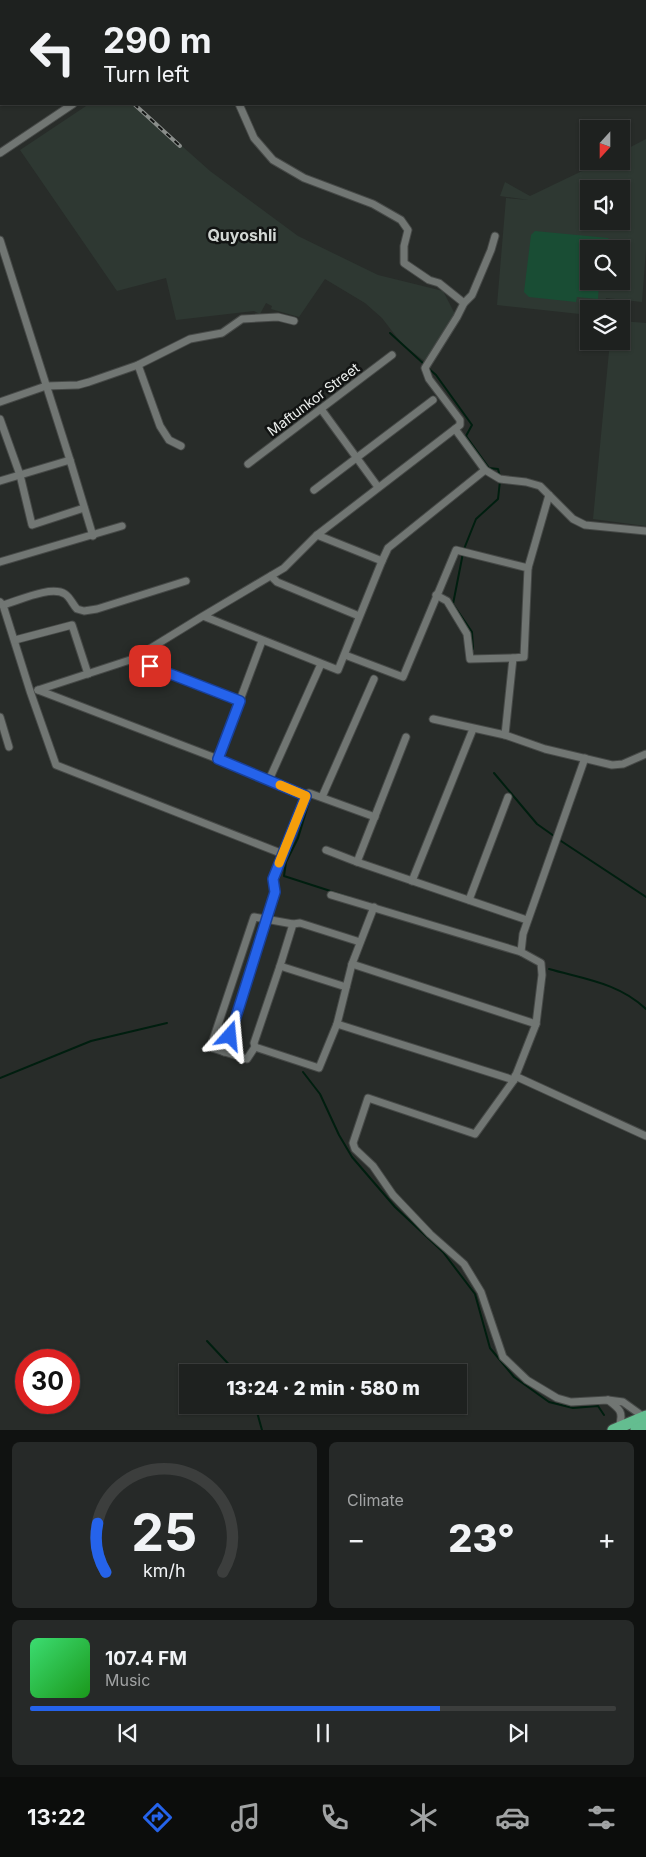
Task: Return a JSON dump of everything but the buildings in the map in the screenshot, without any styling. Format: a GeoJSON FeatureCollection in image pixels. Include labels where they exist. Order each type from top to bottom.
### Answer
{"type":"FeatureCollection","features":[{"type":"Feature","properties":{"kind":"highway"},"geometry":{"type":"LineString","coordinates":[[616,1428],[645,1420]]}},
{"type":"Feature","properties":{"kind":"highway"},"geometry":{"type":"LineString","coordinates":[[636,1430],[645,1420]]}},
{"type":"Feature","properties":{"kind":"street"},"geometry":{"type":"LineString","coordinates":[[0,153],[72,105]]}},
{"type":"Feature","properties":{"kind":"street"},"geometry":{"type":"LineString","coordinates":[[239,105],[254,138],[274,160],[304,178],[373,204],[401,220],[408,230],[404,246],[404,263],[429,280],[438,283],[464,303]]}},
{"type":"Feature","properties":{"kind":"street"},"geometry":{"type":"LineString","coordinates":[[30,691],[133,659],[284,568],[317,535],[460,425],[460,420],[429,379],[425,368],[464,303],[472,295],[491,250],[494,236]]}},
{"type":"Feature","properties":{"kind":"street"},"geometry":{"type":"LineString","coordinates":[[0,240],[93,536]]}},
{"type":"Feature","properties":{"kind":"street"},"geometry":{"type":"LineString","coordinates":[[0,402],[46,386],[78,385],[138,364],[190,339],[222,332],[242,319],[278,317],[294,321]]}},
{"type":"Feature","properties":{"kind":"street","name":"Maftunkor Street"},"geometry":{"type":"LineString","coordinates":[[248,464],[392,355]]}},
{"type":"Feature","properties":{"kind":"street"},"geometry":{"type":"LineString","coordinates":[[138,364],[160,426],[169,440],[181,446]]}},
{"type":"Feature","properties":{"kind":"street"},"geometry":{"type":"LineString","coordinates":[[314,490],[433,400]]}},
{"type":"Feature","properties":{"kind":"street"},"geometry":{"type":"LineString","coordinates":[[320,409],[378,487]]}},
{"type":"Feature","properties":{"kind":"street"},"geometry":{"type":"LineString","coordinates":[[0,420],[20,475],[32,524],[84,508]]}},
{"type":"Feature","properties":{"kind":"street"},"geometry":{"type":"LineString","coordinates":[[454,430],[485,470],[500,479],[526,482],[540,486],[573,519],[586,525],[646,531]]}},
{"type":"Feature","properties":{"kind":"street"},"geometry":{"type":"LineString","coordinates":[[0,482],[70,460]]}},
{"type":"Feature","properties":{"kind":"street"},"geometry":{"type":"LineString","coordinates":[[204,616],[262,641],[338,670],[388,548],[485,470]]}},
{"type":"Feature","properties":{"kind":"street"},"geometry":{"type":"LineString","coordinates":[[436,595],[447,601],[467,634],[470,659],[524,657],[528,568],[549,495]]}},
{"type":"Feature","properties":{"kind":"street"},"geometry":{"type":"LineString","coordinates":[[0,562],[122,526]]}},
{"type":"Feature","properties":{"kind":"street"},"geometry":{"type":"LineString","coordinates":[[317,535],[382,560]]}},
{"type":"Feature","properties":{"kind":"street"},"geometry":{"type":"LineString","coordinates":[[345,655],[403,677],[456,550],[528,568]]}},
{"type":"Feature","properties":{"kind":"street"},"geometry":{"type":"LineString","coordinates":[[271,576],[277,582],[359,616]]}},
{"type":"Feature","properties":{"kind":"street"},"geometry":{"type":"LineString","coordinates":[[186,581],[97,609],[84,611],[77,609],[67,595],[62,592],[50,591],[2,604],[53,761],[59,767],[283,854]]}},
{"type":"Feature","properties":{"kind":"street"},"geometry":{"type":"LineString","coordinates":[[15,640],[72,625],[88,674]]}},
{"type":"Feature","properties":{"kind":"street"},"geometry":{"type":"LineString","coordinates":[[218,759],[262,641]]}},
{"type":"Feature","properties":{"kind":"street"},"geometry":{"type":"LineString","coordinates":[[505,735],[513,658]]}},
{"type":"Feature","properties":{"kind":"street"},"geometry":{"type":"LineString","coordinates":[[133,659],[240,701]]}},
{"type":"Feature","properties":{"kind":"street"},"geometry":{"type":"LineString","coordinates":[[268,780],[321,664]]}},
{"type":"Feature","properties":{"kind":"street"},"geometry":{"type":"LineString","coordinates":[[322,798],[374,679]]}},
{"type":"Feature","properties":{"kind":"street"},"geometry":{"type":"LineString","coordinates":[[38,690],[218,759],[306,796]]}},
{"type":"Feature","properties":{"kind":"street"},"geometry":{"type":"LineString","coordinates":[[0,717],[9,747]]}},
{"type":"Feature","properties":{"kind":"street"},"geometry":{"type":"LineString","coordinates":[[433,719],[505,735],[545,749],[618,765],[646,754]]}},
{"type":"Feature","properties":{"kind":"street"},"geometry":{"type":"LineString","coordinates":[[412,881],[473,729]]}},
{"type":"Feature","properties":{"kind":"street"},"geometry":{"type":"LineString","coordinates":[[357,862],[406,737]]}},
{"type":"Feature","properties":{"kind":"street"},"geometry":{"type":"LineString","coordinates":[[522,952],[522,934],[586,758]]}},
{"type":"Feature","properties":{"kind":"street"},"geometry":{"type":"LineString","coordinates":[[224,1052],[268,919],[275,892],[273,879],[306,796],[309,793],[375,817]]}},
{"type":"Feature","properties":{"kind":"street"},"geometry":{"type":"LineString","coordinates":[[469,900],[508,797]]}},
{"type":"Feature","properties":{"kind":"street"},"geometry":{"type":"LineString","coordinates":[[326,850],[527,920]]}},
{"type":"Feature","properties":{"kind":"street"},"geometry":{"type":"LineString","coordinates":[[331,895],[522,952],[541,963],[542,975],[536,1024],[515,1078],[475,1134],[368,1098],[352,1143],[355,1149],[373,1166],[393,1195],[430,1234],[464,1264],[481,1292],[503,1357],[527,1380],[558,1398],[571,1402],[608,1400],[623,1402],[645,1420]]}},
{"type":"Feature","properties":{"kind":"street"},"geometry":{"type":"LineString","coordinates":[[255,1047],[319,1068],[337,1024],[352,964],[374,907]]}},
{"type":"Feature","properties":{"kind":"street"},"geometry":{"type":"LineString","coordinates":[[292,924],[254,1043],[255,1047],[246,1059],[212,1048],[211,1044],[254,916],[292,924],[300,923],[360,942]]}},
{"type":"Feature","properties":{"kind":"street"},"geometry":{"type":"LineString","coordinates":[[352,964],[536,1024]]}},
{"type":"Feature","properties":{"kind":"street"},"geometry":{"type":"LineString","coordinates":[[280,966],[346,987]]}},
{"type":"Feature","properties":{"kind":"street"},"geometry":{"type":"LineString","coordinates":[[337,1024],[515,1078],[646,1136]]}},
{"type":"Feature","properties":{"kind":"street"},"geometry":{"type":"LineString","coordinates":[[608,1400],[620,1410],[622,1419],[616,1428]]}},
{"type":"Feature","properties":{"kind":"shaded area"},"geometry":{"type":"Polygon","coordinates":[[[88,105],[136,105],[210,171],[298,236],[378,275],[443,291],[456,316],[426,362],[402,344],[382,318],[365,303],[325,279],[299,317],[271,309],[272,306],[266,303],[260,314],[254,311],[176,320],[166,278],[117,291],[20,150],[88,105]]]}},
{"type":"Feature","properties":{"kind":"shaded area"},"geometry":{"type":"Polygon","coordinates":[[[646,139],[646,249],[642,302],[606,298],[606,300],[580,300],[580,314],[497,305],[506,198],[529,200],[500,196],[505,182],[530,196],[584,170],[630,170],[630,147],[646,139]]]}},
{"type":"Feature","properties":{"kind":"shaded area"},"geometry":{"type":"Polygon","coordinates":[[[630,322],[646,323],[646,526],[593,519],[609,350],[630,350],[630,322]]]}},
{"type":"Feature","properties":{"kind":"green space"},"geometry":{"type":"Polygon","coordinates":[[[535,231],[608,238],[610,240],[580,240],[580,290],[599,290],[598,299],[577,297],[576,302],[529,297],[524,292],[531,235],[535,231]]]}},
{"type":"Feature","properties":{"kind":"waterway"},"geometry":{"type":"LineString","coordinates":[[390,333],[425,365]]}},
{"type":"Feature","properties":{"kind":"waterway"},"geometry":{"type":"LineString","coordinates":[[428,368],[436,375],[472,425],[466,436],[489,468],[498,469],[500,477]]}},
{"type":"Feature","properties":{"kind":"waterway"},"geometry":{"type":"LineString","coordinates":[[464,549],[476,519],[498,499],[500,481]]}},
{"type":"Feature","properties":{"kind":"waterway"},"geometry":{"type":"LineString","coordinates":[[463,553],[453,604],[472,632],[473,649]]}},
{"type":"Feature","properties":{"kind":"waterway"},"geometry":{"type":"LineString","coordinates":[[494,773],[537,824],[554,836]]}},
{"type":"Feature","properties":{"kind":"waterway"},"geometry":{"type":"LineString","coordinates":[[309,802],[298,838],[286,862],[284,876],[349,897]]}},
{"type":"Feature","properties":{"kind":"waterway"},"geometry":{"type":"LineString","coordinates":[[558,839],[646,897]]}},
{"type":"Feature","properties":{"kind":"waterway"},"geometry":{"type":"LineString","coordinates":[[399,912],[407,914]]}},
{"type":"Feature","properties":{"kind":"waterway"},"geometry":{"type":"LineString","coordinates":[[549,969],[588,979],[613,988],[636,1000],[646,1009]]}},
{"type":"Feature","properties":{"kind":"waterway"},"geometry":{"type":"LineString","coordinates":[[0,1078],[91,1041],[167,1023]]}},
{"type":"Feature","properties":{"kind":"waterway"},"geometry":{"type":"LineString","coordinates":[[303,1072],[320,1094],[339,1135],[352,1157],[395,1207],[443,1252],[475,1294],[490,1348],[514,1377],[549,1402],[573,1408],[598,1406],[604,1415]]}},
{"type":"Feature","properties":{"kind":"waterway"},"geometry":{"type":"LineString","coordinates":[[207,1341],[229,1364]]}},
{"type":"Feature","properties":{"kind":"waterway"},"geometry":{"type":"LineString","coordinates":[[258,1414],[262,1430]]}},
{"type":"Feature","properties":{"kind":"railway"},"geometry":{"type":"LineString","coordinates":[[135,105],[180,146]]}},
{"type":"Feature","properties":{"kind":"slow traffic"},"geometry":{"type":"LineString","coordinates":[[279,863],[306,796],[280,785]]}},
{"type":"Feature","properties":{"kind":"district","name":"Quyoshli"},"geometry":{"type":"Point","coordinates":[242,235]}},
{"type":"Feature","properties":{"kind":"route"},"geometry":{"type":"LineString","coordinates":[[150,666],[240,701],[218,759],[306,796],[273,879],[275,892],[268,919],[230,1036]]}}]}
